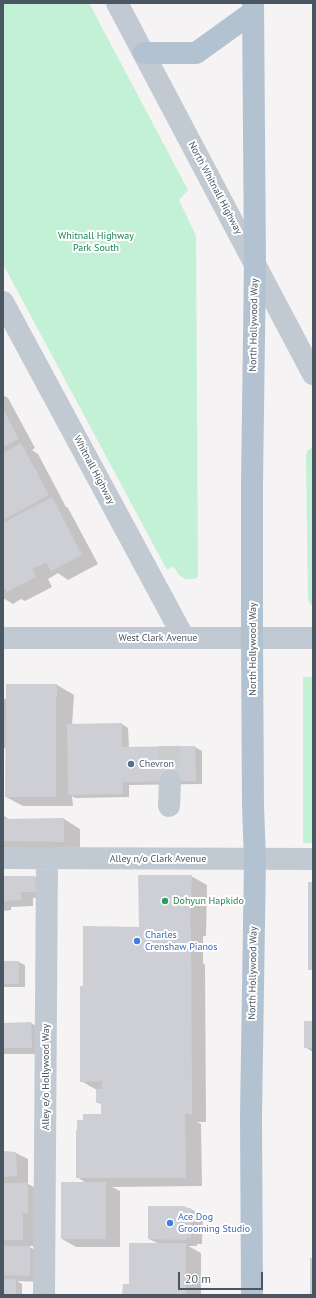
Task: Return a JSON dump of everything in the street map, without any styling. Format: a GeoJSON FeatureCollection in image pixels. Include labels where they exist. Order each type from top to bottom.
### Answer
{"type":"FeatureCollection","features":[{"type":"Feature","properties":{"kind":"main road"},"geometry":{"type":"LineString","coordinates":[[144,53],[196,52],[253,7]]}},
{"type":"Feature","properties":{"kind":"main road","name":"North Hollywood Way"},"geometry":{"type":"LineString","coordinates":[[252,1295],[251,1118],[255,859],[252,638],[252,483],[255,263],[253,7]]}},
{"type":"Feature","properties":{"kind":"street","name":"North Whitnall Highway"},"geometry":{"type":"LineString","coordinates":[[117,3],[313,374]]}},
{"type":"Feature","properties":{"kind":"street","name":"Whitnall Highway"},"geometry":{"type":"LineString","coordinates":[[3,302],[184,638]]}},
{"type":"Feature","properties":{"kind":"street","name":"West Clark Avenue"},"geometry":{"type":"LineString","coordinates":[[3,638],[313,638]]}},
{"type":"Feature","properties":{"kind":"street"},"geometry":{"type":"LineString","coordinates":[[168,806],[170,781]]}},
{"type":"Feature","properties":{"kind":"street","name":"Alley n/o Clark Avenue"},"geometry":{"type":"LineString","coordinates":[[3,858],[313,860]]}},
{"type":"Feature","properties":{"kind":"street","name":"Alley e/o Hollywood Way"},"geometry":{"type":"LineString","coordinates":[[44,1295],[47,859]]}},
{"type":"Feature","properties":{"kind":"green space","name":"Whitnall Highway Park South"},"geometry":{"type":"Polygon","coordinates":[[[3,3],[89,3],[188,190],[179,200],[196,236],[198,577],[194,579],[185,579],[179,575],[173,566],[167,570],[3,264],[3,3]]]}},
{"type":"Feature","properties":{"kind":"green space"},"geometry":{"type":"Polygon","coordinates":[[[313,447],[313,606],[310,604],[308,599],[306,455],[308,450],[313,447]]]}},
{"type":"Feature","properties":{"kind":"green space"},"geometry":{"type":"Polygon","coordinates":[[[303,677],[313,677],[313,843],[303,843],[303,677]]]}},
{"type":"Feature","properties":{"kind":"building"},"geometry":{"type":"Polygon","coordinates":[[[3,409],[19,439],[3,447],[3,409]]]}},
{"type":"Feature","properties":{"kind":"building"},"geometry":{"type":"Polygon","coordinates":[[[21,443],[49,495],[3,520],[3,453],[21,443]]]}},
{"type":"Feature","properties":{"kind":"building"},"geometry":{"type":"Polygon","coordinates":[[[52,497],[82,555],[51,571],[46,562],[32,569],[36,577],[7,592],[6,589],[3,590],[3,523],[52,497]]]}},
{"type":"Feature","properties":{"kind":"building"},"geometry":{"type":"Polygon","coordinates":[[[6,684],[57,684],[56,797],[5,797],[6,684]]]}},
{"type":"Feature","properties":{"kind":"building","name":"Chevron"},"geometry":{"type":"Polygon","coordinates":[[[122,723],[122,747],[195,746],[196,781],[123,782],[123,794],[68,795],[67,724],[122,723]]]}},
{"type":"Feature","properties":{"kind":"building"},"geometry":{"type":"Polygon","coordinates":[[[64,818],[64,842],[3,841],[3,819],[64,818]]]}},
{"type":"Feature","properties":{"kind":"building"},"geometry":{"type":"Polygon","coordinates":[[[138,875],[192,875],[190,927],[192,1114],[185,1114],[186,1178],[76,1178],[77,1120],[83,1120],[83,1114],[101,1114],[101,1103],[96,1103],[96,1089],[102,1089],[102,1081],[80,1082],[80,986],[83,986],[83,926],[139,927],[138,875]]]}},
{"type":"Feature","properties":{"kind":"building"},"geometry":{"type":"Polygon","coordinates":[[[3,876],[35,876],[36,892],[21,892],[21,900],[3,901],[3,876]]]}},
{"type":"Feature","properties":{"kind":"building"},"geometry":{"type":"Polygon","coordinates":[[[308,882],[313,882],[313,970],[308,970],[308,882]]]}},
{"type":"Feature","properties":{"kind":"building"},"geometry":{"type":"Polygon","coordinates":[[[3,961],[19,961],[19,984],[3,984],[3,961]]]}},
{"type":"Feature","properties":{"kind":"building"},"geometry":{"type":"Polygon","coordinates":[[[304,1021],[313,1021],[313,1048],[304,1048],[304,1021]]]}},
{"type":"Feature","properties":{"kind":"building"},"geometry":{"type":"Polygon","coordinates":[[[31,1022],[32,1048],[3,1048],[3,1023],[31,1022]]]}},
{"type":"Feature","properties":{"kind":"building"},"geometry":{"type":"Polygon","coordinates":[[[3,1151],[16,1152],[17,1176],[3,1177],[3,1151]]]}},
{"type":"Feature","properties":{"kind":"building"},"geometry":{"type":"Polygon","coordinates":[[[61,1182],[106,1182],[106,1239],[61,1239],[61,1182]]]}},
{"type":"Feature","properties":{"kind":"building"},"geometry":{"type":"Polygon","coordinates":[[[3,1183],[28,1183],[28,1213],[23,1213],[23,1240],[3,1240],[3,1183]]]}},
{"type":"Feature","properties":{"kind":"building","name":"Ace Dog Grooming Studio"},"geometry":{"type":"Polygon","coordinates":[[[148,1206],[185,1206],[185,1208],[191,1208],[191,1238],[186,1238],[186,1240],[148,1239],[148,1206]]]}},
{"type":"Feature","properties":{"kind":"building"},"geometry":{"type":"Polygon","coordinates":[[[129,1243],[186,1243],[186,1295],[122,1295],[123,1284],[129,1284],[129,1243]]]}},
{"type":"Feature","properties":{"kind":"building"},"geometry":{"type":"Polygon","coordinates":[[[3,1246],[30,1246],[30,1276],[3,1275],[3,1246]]]}},
{"type":"Feature","properties":{"kind":"building"},"geometry":{"type":"Polygon","coordinates":[[[310,1258],[313,1258],[313,1295],[310,1295],[310,1258]]]}},
{"type":"Feature","properties":{"kind":"building"},"geometry":{"type":"Polygon","coordinates":[[[3,1279],[16,1279],[16,1295],[3,1295],[3,1279]]]}},
{"type":"Feature","properties":{"kind":"tunnel"},"geometry":{"type":"LineString","coordinates":[[169,746],[170,781]]}},
{"type":"Feature","properties":{"kind":"place","name":"Chevron"},"geometry":{"type":"Point","coordinates":[131,764]}},
{"type":"Feature","properties":{"kind":"place","name":"Dohyun Hapkido"},"geometry":{"type":"Point","coordinates":[165,901]}},
{"type":"Feature","properties":{"kind":"place","name":"Charles Crenshaw Pianos"},"geometry":{"type":"Point","coordinates":[137,941]}},
{"type":"Feature","properties":{"kind":"place","name":"Ace Dog Grooming Studio"},"geometry":{"type":"Point","coordinates":[170,1223]}}]}
